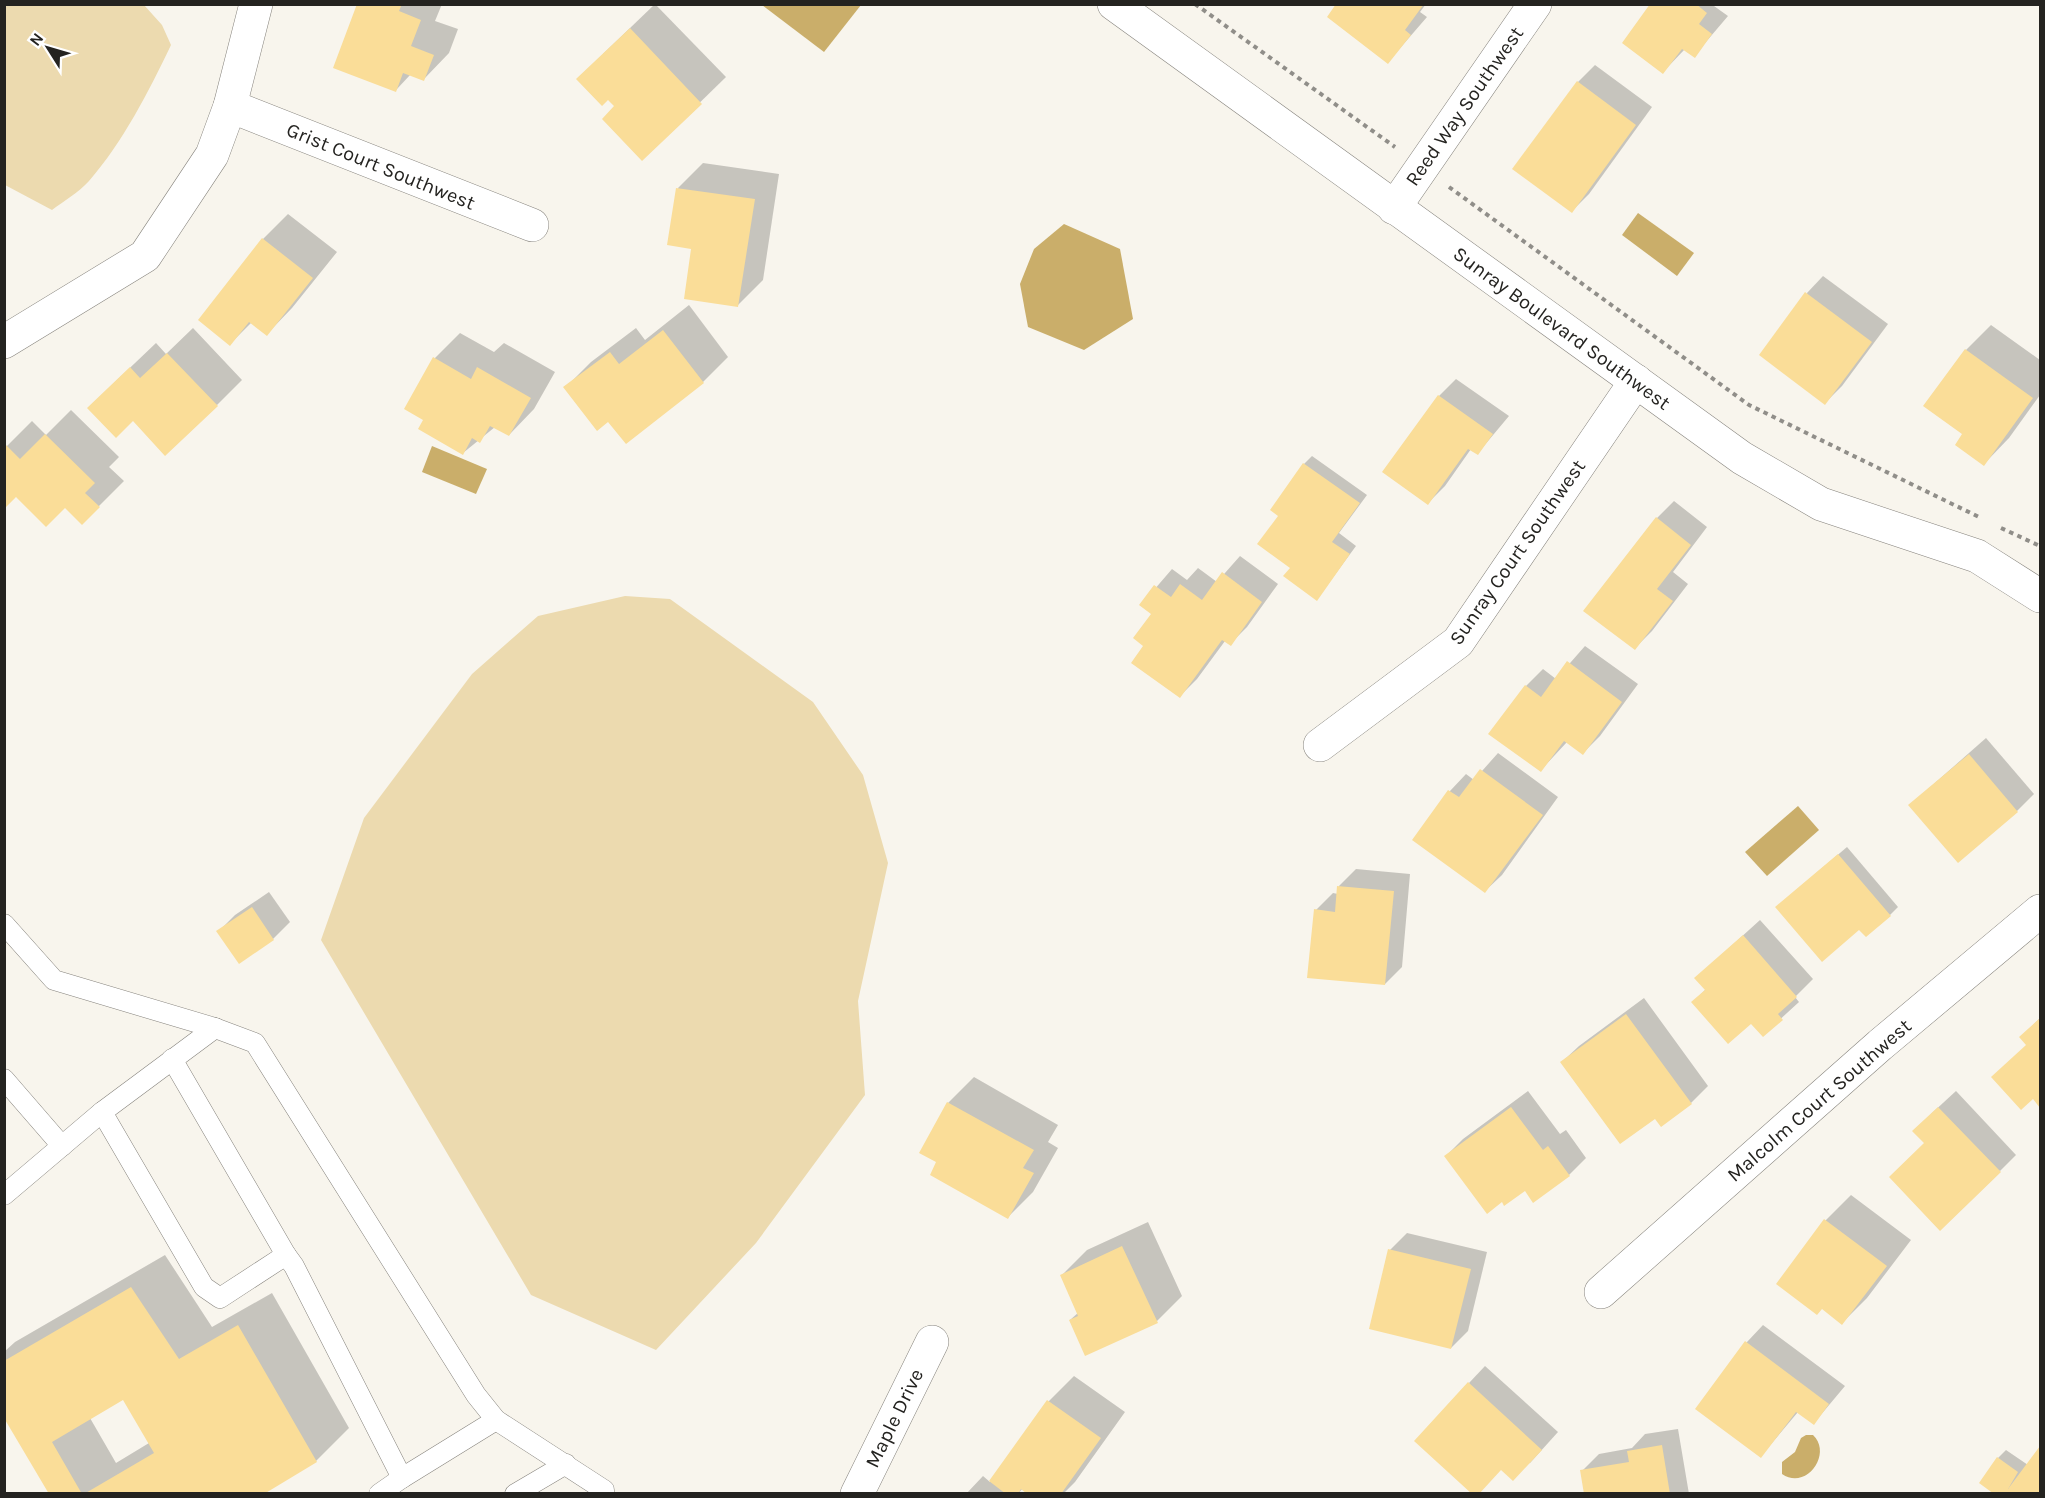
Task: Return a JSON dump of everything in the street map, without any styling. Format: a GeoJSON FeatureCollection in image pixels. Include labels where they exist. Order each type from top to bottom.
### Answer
{"type":"FeatureCollection","features":[{"type":"Feature","properties":{"kind":"street"},"geometry":{"type":"LineString","coordinates":[[4,342],[145,256],[212,155],[230,106],[256,4]]}},
{"type":"Feature","properties":{"kind":"street","name":"Sunray Boulevard Southwest"},"geometry":{"type":"LineString","coordinates":[[1114,4],[1742,458],[1821,504],[1977,556],[2040,596]]}},
{"type":"Feature","properties":{"kind":"street","name":"Reed Way Southwest"},"geometry":{"type":"LineString","coordinates":[[1394,208],[1535,4]]}},
{"type":"Feature","properties":{"kind":"street","name":"Grist Court Southwest"},"geometry":{"type":"LineString","coordinates":[[230,106],[532,225]]}},
{"type":"Feature","properties":{"kind":"street","name":"Sunray Court Southwest"},"geometry":{"type":"LineString","coordinates":[[1320,745],[1458,642],[1636,381]]}},
{"type":"Feature","properties":{"kind":"street","name":"Malcolm Court Southwest"},"geometry":{"type":"LineString","coordinates":[[1601,1292],[1880,1045],[2040,911]]}},
{"type":"Feature","properties":{"kind":"street","name":"Maple Drive"},"geometry":{"type":"LineString","coordinates":[[857,1494],[932,1342]]}},
{"type":"Feature","properties":{"kind":"lane"},"geometry":{"type":"LineString","coordinates":[[4,924],[54,980],[215,1028],[255,1043],[476,1395],[496,1420],[604,1490],[604,1494]]}},
{"type":"Feature","properties":{"kind":"lane"},"geometry":{"type":"LineString","coordinates":[[4,1195],[102,1112],[215,1028]]}},
{"type":"Feature","properties":{"kind":"lane"},"geometry":{"type":"LineString","coordinates":[[172,1059],[294,1266],[402,1478]]}},
{"type":"Feature","properties":{"kind":"lane"},"geometry":{"type":"LineString","coordinates":[[4,1079],[62,1146]]}},
{"type":"Feature","properties":{"kind":"lane"},"geometry":{"type":"LineString","coordinates":[[102,1112],[204,1287],[220,1298],[286,1255]]}},
{"type":"Feature","properties":{"kind":"lane"},"geometry":{"type":"LineString","coordinates":[[379,1494],[496,1420]]}},
{"type":"Feature","properties":{"kind":"lane"},"geometry":{"type":"LineString","coordinates":[[515,1494],[566,1464]]}},
{"type":"Feature","properties":{"kind":"path"},"geometry":{"type":"LineString","coordinates":[[1195,4],[1422,166],[1749,405],[1987,521]]}},
{"type":"Feature","properties":{"kind":"path"},"geometry":{"type":"LineString","coordinates":[[1998,526],[2040,546]]}},
{"type":"Feature","properties":{"kind":"shaded area"},"geometry":{"type":"Polygon","coordinates":[[[4,5],[144,5],[162,25],[171,45],[144,98],[113,150],[85,185],[52,210],[5,185],[4,5]]]}},
{"type":"Feature","properties":{"kind":"shaded area"},"geometry":{"type":"Polygon","coordinates":[[[762,5],[861,5],[824,52],[762,5]]]}},
{"type":"Feature","properties":{"kind":"shaded area"},"geometry":{"type":"Polygon","coordinates":[[[1638,213],[1694,253],[1677,276],[1622,235],[1638,213]]]}},
{"type":"Feature","properties":{"kind":"shaded area"},"geometry":{"type":"Polygon","coordinates":[[[1064,224],[1120,249],[1133,319],[1084,350],[1028,327],[1020,284],[1034,249],[1064,224]]]}},
{"type":"Feature","properties":{"kind":"shaded area"},"geometry":{"type":"Polygon","coordinates":[[[432,446],[487,469],[476,494],[422,472],[432,446]]]}},
{"type":"Feature","properties":{"kind":"shaded area"},"geometry":{"type":"Polygon","coordinates":[[[625,596],[670,599],[813,702],[863,775],[888,863],[858,1001],[865,1095],[756,1243],[656,1350],[531,1295],[321,940],[364,818],[472,674],[538,616],[625,596]]]}},
{"type":"Feature","properties":{"kind":"shaded area"},"geometry":{"type":"Polygon","coordinates":[[[1798,806],[1819,830],[1767,876],[1745,852],[1798,806]]]}},
{"type":"Feature","properties":{"kind":"shaded area"},"geometry":{"type":"Polygon","coordinates":[[[1813,1435],[1818,1443],[1820,1452],[1814,1468],[1800,1478],[1791,1478],[1782,1474],[1782,1462],[1795,1452],[1801,1438],[1813,1435]]]}},
{"type":"Feature","properties":{"kind":"building"},"geometry":{"type":"Polygon","coordinates":[[[357,4],[402,4],[399,11],[421,20],[411,46],[434,55],[424,81],[403,73],[396,92],[333,68],[357,4]]]}},
{"type":"Feature","properties":{"kind":"building"},"geometry":{"type":"Polygon","coordinates":[[[1336,4],[1424,4],[1405,30],[1411,35],[1388,64],[1327,17],[1336,4]]]}},
{"type":"Feature","properties":{"kind":"building"},"geometry":{"type":"Polygon","coordinates":[[[1650,4],[1696,4],[1707,13],[1699,24],[1712,34],[1695,58],[1682,49],[1663,74],[1622,43],[1650,4]]]}},
{"type":"Feature","properties":{"kind":"building"},"geometry":{"type":"Polygon","coordinates":[[[630,28],[702,104],[642,161],[602,119],[614,106],[608,100],[602,106],[576,79],[630,28]]]}},
{"type":"Feature","properties":{"kind":"building"},"geometry":{"type":"Polygon","coordinates":[[[1577,81],[1636,125],[1572,213],[1512,169],[1577,81]]]}},
{"type":"Feature","properties":{"kind":"building"},"geometry":{"type":"Polygon","coordinates":[[[676,188],[755,199],[738,307],[684,299],[691,249],[667,245],[676,188]]]}},
{"type":"Feature","properties":{"kind":"building"},"geometry":{"type":"Polygon","coordinates":[[[262,238],[313,278],[267,336],[249,322],[230,346],[198,320],[262,238]]]}},
{"type":"Feature","properties":{"kind":"building"},"geometry":{"type":"Polygon","coordinates":[[[1805,292],[1872,342],[1825,405],[1759,355],[1805,292]]]}},
{"type":"Feature","properties":{"kind":"building"},"geometry":{"type":"Polygon","coordinates":[[[663,330],[704,383],[626,444],[608,422],[597,431],[563,387],[610,352],[619,364],[663,330]]]}},
{"type":"Feature","properties":{"kind":"building"},"geometry":{"type":"Polygon","coordinates":[[[1965,349],[2033,398],[1984,466],[1955,445],[1962,434],[1923,406],[1965,349]]]}},
{"type":"Feature","properties":{"kind":"building"},"geometry":{"type":"Polygon","coordinates":[[[167,353],[218,406],[165,456],[133,421],[116,438],[87,408],[130,367],[140,378],[167,353]]]}},
{"type":"Feature","properties":{"kind":"building"},"geometry":{"type":"Polygon","coordinates":[[[433,357],[471,379],[477,367],[531,398],[509,436],[490,426],[480,443],[472,438],[463,455],[418,429],[423,420],[404,409],[433,357]]]}},
{"type":"Feature","properties":{"kind":"building"},"geometry":{"type":"Polygon","coordinates":[[[1438,395],[1493,434],[1478,455],[1468,449],[1428,505],[1382,472],[1438,395]]]}},
{"type":"Feature","properties":{"kind":"building"},"geometry":{"type":"Polygon","coordinates":[[[45,434],[95,483],[85,493],[100,507],[82,525],[65,508],[46,527],[16,497],[4,509],[4,447],[6,445],[20,459],[45,434]]]}},
{"type":"Feature","properties":{"kind":"building"},"geometry":{"type":"Polygon","coordinates":[[[1303,463],[1360,503],[1332,542],[1350,554],[1317,601],[1283,576],[1290,568],[1257,544],[1278,516],[1270,510],[1303,463]]]}},
{"type":"Feature","properties":{"kind":"building"},"geometry":{"type":"Polygon","coordinates":[[[1656,517],[1691,545],[1657,589],[1673,601],[1635,650],[1583,611],[1656,517]]]}},
{"type":"Feature","properties":{"kind":"building"},"geometry":{"type":"Polygon","coordinates":[[[1222,572],[1262,602],[1231,646],[1222,640],[1180,698],[1131,663],[1143,646],[1133,638],[1151,614],[1139,605],[1154,585],[1171,597],[1180,584],[1202,600],[1222,572]]]}},
{"type":"Feature","properties":{"kind":"building"},"geometry":{"type":"Polygon","coordinates":[[[1567,661],[1622,702],[1583,755],[1564,741],[1541,772],[1488,734],[1525,685],[1541,697],[1567,661]]]}},
{"type":"Feature","properties":{"kind":"building"},"geometry":{"type":"Polygon","coordinates":[[[1969,754],[2018,812],[1958,863],[1908,805],[1969,754]]]}},
{"type":"Feature","properties":{"kind":"building"},"geometry":{"type":"Polygon","coordinates":[[[1480,769],[1543,815],[1485,893],[1412,840],[1448,790],[1459,797],[1480,769]]]}},
{"type":"Feature","properties":{"kind":"building"},"geometry":{"type":"Polygon","coordinates":[[[1838,854],[1891,916],[1866,937],[1859,930],[1822,962],[1775,907],[1838,854]]]}},
{"type":"Feature","properties":{"kind":"building"},"geometry":{"type":"Polygon","coordinates":[[[1337,886],[1394,891],[1385,985],[1307,978],[1314,909],[1335,912],[1337,886]]]}},
{"type":"Feature","properties":{"kind":"building"},"geometry":{"type":"Polygon","coordinates":[[[252,907],[274,940],[239,964],[216,931],[252,907]]]}},
{"type":"Feature","properties":{"kind":"building"},"geometry":{"type":"Polygon","coordinates":[[[1743,935],[1797,997],[1778,1014],[1783,1020],[1763,1037],[1751,1024],[1728,1044],[1691,1002],[1705,990],[1694,978],[1743,935]]]}},
{"type":"Feature","properties":{"kind":"building"},"geometry":{"type":"Polygon","coordinates":[[[1626,1014],[1692,1104],[1661,1127],[1655,1119],[1620,1144],[1560,1062],[1626,1014]]]}},
{"type":"Feature","properties":{"kind":"building"},"geometry":{"type":"Polygon","coordinates":[[[2040,1018],[2040,1108],[2033,1099],[2021,1110],[1991,1077],[2026,1045],[2019,1037],[2040,1018]]]}},
{"type":"Feature","properties":{"kind":"building"},"geometry":{"type":"Polygon","coordinates":[[[947,1102],[1034,1150],[1023,1168],[1034,1173],[1008,1219],[930,1175],[936,1162],[919,1153],[947,1102]]]}},
{"type":"Feature","properties":{"kind":"building"},"geometry":{"type":"Polygon","coordinates":[[[1511,1107],[1543,1150],[1548,1146],[1570,1176],[1533,1203],[1525,1191],[1504,1206],[1502,1202],[1487,1214],[1444,1156],[1511,1107]]]}},
{"type":"Feature","properties":{"kind":"building"},"geometry":{"type":"Polygon","coordinates":[[[1938,1107],[2001,1172],[1940,1231],[1889,1177],[1924,1143],[1912,1131],[1938,1107]]]}},
{"type":"Feature","properties":{"kind":"building"},"geometry":{"type":"Polygon","coordinates":[[[1824,1219],[1887,1266],[1842,1325],[1822,1309],[1817,1315],[1776,1284],[1824,1219]]]}},
{"type":"Feature","properties":{"kind":"building"},"geometry":{"type":"Polygon","coordinates":[[[1122,1246],[1158,1323],[1085,1356],[1069,1320],[1078,1316],[1060,1275],[1122,1246]]]}},
{"type":"Feature","properties":{"kind":"building"},"geometry":{"type":"Polygon","coordinates":[[[1388,1249],[1471,1269],[1451,1349],[1369,1329],[1388,1249]]]}},
{"type":"Feature","properties":{"kind":"building"},"geometry":{"type":"Polygon","coordinates":[[[131,1287],[179,1359],[238,1325],[317,1462],[264,1494],[84,1494],[154,1453],[123,1400],[52,1442],[82,1494],[49,1494],[4,1418],[4,1361],[131,1287]]]}},
{"type":"Feature","properties":{"kind":"building"},"geometry":{"type":"Polygon","coordinates":[[[1745,1341],[1829,1404],[1814,1425],[1796,1412],[1761,1458],[1695,1409],[1745,1341]]]}},
{"type":"Feature","properties":{"kind":"building"},"geometry":{"type":"Polygon","coordinates":[[[1468,1382],[1542,1450],[1513,1481],[1501,1470],[1479,1494],[1472,1494],[1414,1441],[1468,1382]]]}},
{"type":"Feature","properties":{"kind":"building"},"geometry":{"type":"Polygon","coordinates":[[[1047,1400],[1101,1438],[1061,1494],[1027,1494],[1021,1489],[1018,1494],[1006,1494],[989,1481],[1047,1400]]]}},
{"type":"Feature","properties":{"kind":"building"},"geometry":{"type":"Polygon","coordinates":[[[1662,1445],[1670,1494],[1584,1494],[1580,1470],[1629,1462],[1627,1451],[1662,1445]]]}},
{"type":"Feature","properties":{"kind":"building"},"geometry":{"type":"Polygon","coordinates":[[[2040,1446],[2040,1494],[1994,1494],[1979,1483],[1997,1457],[2018,1472],[2008,1489],[2040,1446]]]}}]}
